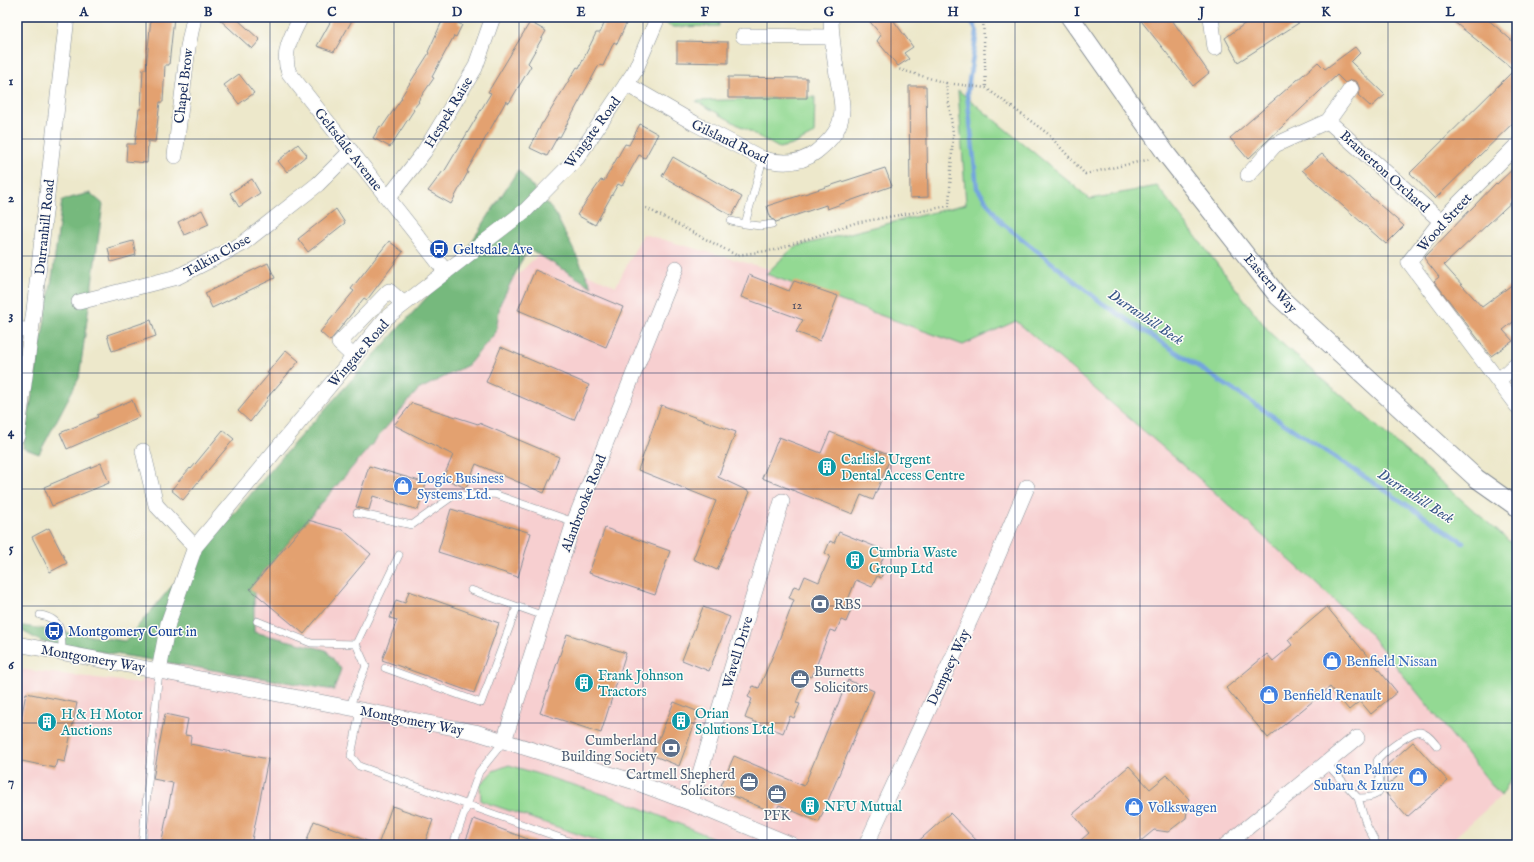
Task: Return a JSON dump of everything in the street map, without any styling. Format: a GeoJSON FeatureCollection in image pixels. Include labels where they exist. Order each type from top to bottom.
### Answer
{"type":"FeatureCollection","features":[{"type":"Feature","properties":{"kind":"street","name":"Durranhill Road"},"geometry":{"type":"LineString","coordinates":[[17,436],[24,330],[67,17]]}},
{"type":"Feature","properties":{"kind":"street","name":"Chapel Brow"},"geometry":{"type":"LineString","coordinates":[[175,156],[188,47],[194,17]]}},
{"type":"Feature","properties":{"kind":"street","name":"Geltsdale Avenue"},"geometry":{"type":"LineString","coordinates":[[300,17],[289,42],[285,57],[289,73],[446,272]]}},
{"type":"Feature","properties":{"kind":"street","name":"Hespek Raise"},"geometry":{"type":"LineString","coordinates":[[388,198],[424,152],[475,68],[493,17]]}},
{"type":"Feature","properties":{"kind":"street","name":"Wingate Road"},"geometry":{"type":"LineString","coordinates":[[159,670],[168,623],[195,547],[386,318],[526,210],[577,158],[635,71],[658,17]]}},
{"type":"Feature","properties":{"kind":"street","name":"Gilsland Road"},"geometry":{"type":"LineString","coordinates":[[626,84],[694,123],[763,159],[784,163],[807,158],[824,146],[836,133],[841,118],[841,104],[831,37],[831,17]]}},
{"type":"Feature","properties":{"kind":"street","name":"Eastern Way"},"geometry":{"type":"LineString","coordinates":[[1070,17],[1167,155],[1278,296],[1476,478],[1517,507]]}},
{"type":"Feature","properties":{"kind":"street"},"geometry":{"type":"LineString","coordinates":[[1211,17],[1215,48]]}},
{"type":"Feature","properties":{"kind":"street"},"geometry":{"type":"LineString","coordinates":[[743,36],[831,37]]}},
{"type":"Feature","properties":{"kind":"street","name":"Bramerton Orchard"},"geometry":{"type":"LineString","coordinates":[[1248,175],[1275,145],[1328,121],[1351,90]]}},
{"type":"Feature","properties":{"kind":"street","name":"Bramerton Orchard"},"geometry":{"type":"LineString","coordinates":[[1328,121],[1441,221]]}},
{"type":"Feature","properties":{"kind":"street","name":"Wood Street"},"geometry":{"type":"LineString","coordinates":[[1517,145],[1441,221],[1409,262],[1499,380],[1517,406]]}},
{"type":"Feature","properties":{"kind":"street","name":"Talkin Close"},"geometry":{"type":"LineString","coordinates":[[80,302],[177,277],[242,244],[318,184],[351,152]]}},
{"type":"Feature","properties":{"kind":"street","name":"Alanbrooke Road"},"geometry":{"type":"LineString","coordinates":[[504,741],[574,522],[676,268]]}},
{"type":"Feature","properties":{"kind":"street"},"geometry":{"type":"LineString","coordinates":[[1499,380],[1517,363]]}},
{"type":"Feature","properties":{"kind":"street"},"geometry":{"type":"LineString","coordinates":[[143,451],[156,505],[195,547]]}},
{"type":"Feature","properties":{"kind":"street","name":"Dempsey Way"},"geometry":{"type":"LineString","coordinates":[[866,845],[976,607],[1027,487]]}},
{"type":"Feature","properties":{"kind":"street","name":"Wavell Drive"},"geometry":{"type":"LineString","coordinates":[[691,803],[782,501]]}},
{"type":"Feature","properties":{"kind":"street","name":"Montgomery Way"},"geometry":{"type":"LineString","coordinates":[[17,644],[159,670],[475,732],[632,781],[691,803],[763,839],[792,845]]}},
{"type":"Feature","properties":{"kind":"street"},"geometry":{"type":"LineString","coordinates":[[1226,845],[1356,738]]}},
{"type":"Feature","properties":{"kind":"lane"},"geometry":{"type":"LineString","coordinates":[[746,224],[763,159]]}},
{"type":"Feature","properties":{"kind":"lane"},"geometry":{"type":"LineString","coordinates":[[731,221],[760,226],[772,224]]}},
{"type":"Feature","properties":{"kind":"lane"},"geometry":{"type":"LineString","coordinates":[[357,513],[412,525],[453,496],[494,494],[574,522]]}},
{"type":"Feature","properties":{"kind":"lane"},"geometry":{"type":"LineString","coordinates":[[356,644],[399,555]]}},
{"type":"Feature","properties":{"kind":"lane"},"geometry":{"type":"LineString","coordinates":[[471,590],[544,616]]}},
{"type":"Feature","properties":{"kind":"lane"},"geometry":{"type":"LineString","coordinates":[[385,668],[481,703],[517,607]]}},
{"type":"Feature","properties":{"kind":"lane"},"geometry":{"type":"LineString","coordinates":[[40,614],[55,621],[60,628],[62,635],[62,653]]}},
{"type":"Feature","properties":{"kind":"lane"},"geometry":{"type":"LineString","coordinates":[[257,622],[311,642],[356,644]]}},
{"type":"Feature","properties":{"kind":"lane"},"geometry":{"type":"LineString","coordinates":[[356,644],[366,666],[355,709],[350,756],[358,766],[580,845]]}},
{"type":"Feature","properties":{"kind":"lane"},"geometry":{"type":"LineString","coordinates":[[142,845],[159,670]]}},
{"type":"Feature","properties":{"kind":"lane"},"geometry":{"type":"LineString","coordinates":[[1358,798],[1369,797],[1376,794],[1381,783],[1377,761],[1386,752],[1410,735],[1421,732],[1431,739],[1437,746]]}},
{"type":"Feature","properties":{"kind":"lane"},"geometry":{"type":"LineString","coordinates":[[453,845],[479,772],[504,741]]}},
{"type":"Feature","properties":{"kind":"lane"},"geometry":{"type":"LineString","coordinates":[[1326,763],[1358,798],[1366,824],[1377,845]]}},
{"type":"Feature","properties":{"kind":"path"},"geometry":{"type":"LineString","coordinates":[[983,17],[986,88]]}},
{"type":"Feature","properties":{"kind":"path"},"geometry":{"type":"LineString","coordinates":[[898,69],[946,83],[986,88],[1047,133],[1085,174],[1167,155]]}},
{"type":"Feature","properties":{"kind":"path"},"geometry":{"type":"LineString","coordinates":[[646,208],[736,255],[775,250],[855,223],[950,206],[953,133],[946,83]]}},
{"type":"Feature","properties":{"kind":"shaded area"},"geometry":{"type":"Polygon","coordinates":[[[643,234],[830,286],[963,345],[1016,321],[1202,481],[1365,628],[1501,796],[1446,845],[17,845],[17,669],[140,683],[198,621],[358,428],[539,254],[616,286],[643,234]]]}},
{"type":"Feature","properties":{"kind":"green space"},"geometry":{"type":"Polygon","coordinates":[[[654,17],[718,17],[719,26],[673,27],[654,17]]]}},
{"type":"Feature","properties":{"kind":"green space"},"geometry":{"type":"Polygon","coordinates":[[[958,90],[1090,199],[1157,186],[1271,334],[1517,548],[1517,769],[1501,796],[1365,628],[1202,481],[1016,321],[963,345],[766,274],[794,247],[966,204],[958,90]]]}},
{"type":"Feature","properties":{"kind":"green space"},"geometry":{"type":"Polygon","coordinates":[[[815,97],[814,134],[792,145],[779,148],[696,101],[815,97]]]}},
{"type":"Feature","properties":{"kind":"green space"},"geometry":{"type":"Polygon","coordinates":[[[518,170],[555,213],[592,287],[528,248],[500,304],[496,332],[468,365],[418,390],[254,583],[254,632],[326,650],[341,669],[334,690],[42,642],[17,628],[17,625],[125,641],[296,441],[458,263],[518,170]]]}},
{"type":"Feature","properties":{"kind":"green space"},"geometry":{"type":"Polygon","coordinates":[[[90,193],[103,204],[79,378],[39,454],[23,448],[53,272],[62,200],[90,193]]]}},
{"type":"Feature","properties":{"kind":"green space"},"geometry":{"type":"Polygon","coordinates":[[[509,765],[619,799],[723,842],[725,845],[610,845],[481,801],[480,785],[493,771],[509,765]]]}},
{"type":"Feature","properties":{"kind":"building"},"geometry":{"type":"Polygon","coordinates":[[[151,17],[174,17],[169,65],[165,65],[163,102],[160,102],[155,142],[148,141],[147,163],[126,161],[127,144],[135,144],[139,109],[141,109],[143,69],[146,69],[151,17]]]}},
{"type":"Feature","properties":{"kind":"building"},"geometry":{"type":"Polygon","coordinates":[[[217,17],[235,17],[260,40],[252,49],[217,17]]]}},
{"type":"Feature","properties":{"kind":"building"},"geometry":{"type":"Polygon","coordinates":[[[333,17],[354,17],[334,52],[317,46],[333,17]]]}},
{"type":"Feature","properties":{"kind":"building"},"geometry":{"type":"Polygon","coordinates":[[[444,17],[461,17],[458,23],[462,25],[456,37],[454,36],[432,77],[434,78],[390,147],[373,138],[380,126],[382,127],[402,98],[401,97],[429,53],[428,52],[444,17]]]}},
{"type":"Feature","properties":{"kind":"building"},"geometry":{"type":"Polygon","coordinates":[[[607,17],[629,17],[617,44],[614,42],[603,66],[599,65],[560,137],[558,136],[547,156],[530,148],[542,123],[577,67],[579,68],[596,33],[600,33],[607,17]]]}},
{"type":"Feature","properties":{"kind":"building"},"geometry":{"type":"Polygon","coordinates":[[[866,17],[891,17],[913,47],[904,53],[909,59],[898,66],[877,41],[881,35],[866,17]]]}},
{"type":"Feature","properties":{"kind":"building"},"geometry":{"type":"Polygon","coordinates":[[[1138,17],[1170,17],[1209,73],[1193,86],[1138,17]]]}},
{"type":"Feature","properties":{"kind":"building"},"geometry":{"type":"Polygon","coordinates":[[[1254,17],[1308,17],[1238,62],[1225,38],[1254,17]]]}},
{"type":"Feature","properties":{"kind":"building"},"geometry":{"type":"Polygon","coordinates":[[[1448,17],[1485,17],[1517,45],[1517,119],[1435,199],[1410,173],[1514,70],[1448,17]]]}},
{"type":"Feature","properties":{"kind":"building"},"geometry":{"type":"Polygon","coordinates":[[[530,22],[546,31],[528,63],[531,66],[509,103],[506,101],[467,171],[468,172],[451,204],[428,191],[443,171],[444,172],[491,93],[488,92],[530,22]]]}},
{"type":"Feature","properties":{"kind":"building"},"geometry":{"type":"Polygon","coordinates":[[[677,41],[728,42],[728,63],[677,62],[677,41]]]}},
{"type":"Feature","properties":{"kind":"building"},"geometry":{"type":"Polygon","coordinates":[[[1355,47],[1360,53],[1351,62],[1385,95],[1371,107],[1358,95],[1360,90],[1357,82],[1352,80],[1345,83],[1337,75],[1248,159],[1230,138],[1318,62],[1325,69],[1355,47]]]}},
{"type":"Feature","properties":{"kind":"building"},"geometry":{"type":"Polygon","coordinates":[[[239,74],[254,93],[239,104],[224,85],[239,74]]]}},
{"type":"Feature","properties":{"kind":"building"},"geometry":{"type":"Polygon","coordinates":[[[728,77],[807,78],[807,98],[728,98],[728,77]]]}},
{"type":"Feature","properties":{"kind":"building"},"geometry":{"type":"Polygon","coordinates":[[[909,86],[926,86],[928,197],[910,198],[909,86]]]}},
{"type":"Feature","properties":{"kind":"building"},"geometry":{"type":"Polygon","coordinates":[[[640,124],[658,134],[645,158],[639,155],[622,186],[618,184],[595,225],[577,215],[601,180],[604,181],[625,144],[629,145],[640,124]]]}},
{"type":"Feature","properties":{"kind":"building"},"geometry":{"type":"Polygon","coordinates":[[[298,144],[307,155],[287,172],[278,161],[298,144]]]}},
{"type":"Feature","properties":{"kind":"building"},"geometry":{"type":"Polygon","coordinates":[[[1322,154],[1404,226],[1386,244],[1302,170],[1322,154]]]}},
{"type":"Feature","properties":{"kind":"building"},"geometry":{"type":"Polygon","coordinates":[[[673,157],[742,197],[732,216],[662,176],[673,157]]]}},
{"type":"Feature","properties":{"kind":"building"},"geometry":{"type":"Polygon","coordinates":[[[1517,165],[1517,197],[1444,265],[1482,307],[1517,281],[1517,319],[1503,330],[1513,341],[1491,356],[1434,281],[1439,277],[1424,258],[1496,183],[1497,184],[1517,165]]]}},
{"type":"Feature","properties":{"kind":"building"},"geometry":{"type":"Polygon","coordinates":[[[885,168],[892,186],[827,209],[826,205],[776,222],[771,219],[767,206],[885,168]]]}},
{"type":"Feature","properties":{"kind":"building"},"geometry":{"type":"Polygon","coordinates":[[[252,179],[260,193],[239,207],[230,193],[252,179]]]}},
{"type":"Feature","properties":{"kind":"building"},"geometry":{"type":"Polygon","coordinates":[[[336,209],[345,223],[308,252],[298,239],[336,209]]]}},
{"type":"Feature","properties":{"kind":"building"},"geometry":{"type":"Polygon","coordinates":[[[202,210],[209,224],[184,235],[178,222],[202,210]]]}},
{"type":"Feature","properties":{"kind":"building"},"geometry":{"type":"Polygon","coordinates":[[[133,241],[136,255],[111,262],[108,248],[133,241]]]}},
{"type":"Feature","properties":{"kind":"building"},"geometry":{"type":"Polygon","coordinates":[[[389,241],[403,252],[367,300],[364,298],[330,341],[320,332],[354,291],[351,289],[389,241]]]}},
{"type":"Feature","properties":{"kind":"building"},"geometry":{"type":"Polygon","coordinates":[[[268,263],[275,278],[212,308],[205,293],[268,263]]]}},
{"type":"Feature","properties":{"kind":"building"},"geometry":{"type":"Polygon","coordinates":[[[535,270],[623,307],[606,347],[518,310],[535,270]]]}},
{"type":"Feature","properties":{"kind":"building"},"geometry":{"type":"Polygon","coordinates":[[[749,275],[789,291],[794,281],[838,296],[820,341],[796,332],[803,320],[741,297],[749,275]]]}},
{"type":"Feature","properties":{"kind":"building"},"geometry":{"type":"Polygon","coordinates":[[[151,320],[156,336],[112,351],[107,335],[151,320]]]}},
{"type":"Feature","properties":{"kind":"building"},"geometry":{"type":"Polygon","coordinates":[[[501,347],[589,385],[574,420],[486,382],[501,347]]]}},
{"type":"Feature","properties":{"kind":"building"},"geometry":{"type":"Polygon","coordinates":[[[286,350],[299,361],[267,398],[268,399],[250,422],[238,411],[269,374],[267,373],[286,350]]]}},
{"type":"Feature","properties":{"kind":"building"},"geometry":{"type":"Polygon","coordinates":[[[132,400],[139,417],[67,449],[60,433],[98,417],[97,415],[132,400]]]}},
{"type":"Feature","properties":{"kind":"building"},"geometry":{"type":"Polygon","coordinates":[[[412,403],[478,424],[479,423],[559,457],[544,493],[476,464],[466,488],[443,478],[453,455],[394,425],[412,403]]]}},
{"type":"Feature","properties":{"kind":"building"},"geometry":{"type":"Polygon","coordinates":[[[661,405],[736,432],[718,477],[750,492],[717,570],[693,559],[716,501],[638,470],[661,405]]]}},
{"type":"Feature","properties":{"kind":"building"},"geometry":{"type":"Polygon","coordinates":[[[223,430],[234,439],[183,500],[171,490],[190,468],[191,469],[223,430]]]}},
{"type":"Feature","properties":{"kind":"building","name":"Carlisle Urgent Dental Access Centre"},"geometry":{"type":"Polygon","coordinates":[[[830,432],[891,456],[873,500],[861,495],[853,514],[762,478],[779,437],[821,453],[830,432]]]}},
{"type":"Feature","properties":{"kind":"building"},"geometry":{"type":"Polygon","coordinates":[[[101,463],[109,483],[52,506],[44,487],[101,463]]]}},
{"type":"Feature","properties":{"kind":"building"},"geometry":{"type":"Polygon","coordinates":[[[369,466],[426,483],[418,510],[373,496],[369,510],[356,507],[369,466]]]}},
{"type":"Feature","properties":{"kind":"building"},"geometry":{"type":"Polygon","coordinates":[[[451,509],[531,533],[518,577],[438,552],[451,509]]]}},
{"type":"Feature","properties":{"kind":"building"},"geometry":{"type":"Polygon","coordinates":[[[308,520],[343,530],[371,554],[304,634],[250,589],[308,520]]]}},
{"type":"Feature","properties":{"kind":"building"},"geometry":{"type":"Polygon","coordinates":[[[49,528],[67,563],[50,572],[32,537],[49,528]]]}},
{"type":"Feature","properties":{"kind":"building"},"geometry":{"type":"Polygon","coordinates":[[[605,528],[670,551],[655,595],[589,573],[605,528]]]}},
{"type":"Feature","properties":{"kind":"building"},"geometry":{"type":"Polygon","coordinates":[[[839,532],[886,551],[880,565],[885,567],[881,578],[877,576],[872,587],[856,580],[845,607],[851,610],[846,622],[841,620],[836,632],[830,630],[812,677],[807,675],[796,703],[800,704],[794,718],[790,716],[783,733],[745,718],[752,699],[748,697],[753,686],[759,688],[776,648],[794,600],[789,598],[794,586],[800,588],[805,576],[819,582],[830,556],[825,553],[830,541],[834,543],[839,532]]]}},
{"type":"Feature","properties":{"kind":"building"},"geometry":{"type":"Polygon","coordinates":[[[409,591],[499,623],[474,693],[382,660],[397,620],[390,618],[396,600],[405,603],[409,591]]]}},
{"type":"Feature","properties":{"kind":"building"},"geometry":{"type":"Polygon","coordinates":[[[703,607],[730,617],[709,671],[682,660],[703,607]]]}},
{"type":"Feature","properties":{"kind":"building","name":"Benfield Nissan"},"geometry":{"type":"Polygon","coordinates":[[[1327,607],[1397,692],[1371,714],[1360,701],[1349,710],[1330,687],[1268,738],[1226,688],[1267,654],[1273,661],[1292,645],[1288,640],[1327,607]]]}},
{"type":"Feature","properties":{"kind":"building","name":"Frank Johnson Tractors"},"geometry":{"type":"Polygon","coordinates":[[[567,634],[626,653],[601,733],[540,713],[567,634]]]}},
{"type":"Feature","properties":{"kind":"building"},"geometry":{"type":"Polygon","coordinates":[[[848,680],[874,691],[819,822],[779,805],[775,813],[719,790],[734,756],[804,786],[848,680]]]}},
{"type":"Feature","properties":{"kind":"building","name":"H & H Motor Auctions"},"geometry":{"type":"Polygon","coordinates":[[[26,693],[77,703],[65,762],[57,760],[55,768],[17,760],[17,740],[26,693]]]}},
{"type":"Feature","properties":{"kind":"building"},"geometry":{"type":"Polygon","coordinates":[[[674,702],[699,712],[679,766],[652,755],[674,702]]]}},
{"type":"Feature","properties":{"kind":"building"},"geometry":{"type":"Polygon","coordinates":[[[165,714],[188,719],[185,735],[191,736],[190,744],[268,759],[251,845],[161,845],[173,783],[153,779],[165,714]]]}},
{"type":"Feature","properties":{"kind":"building","name":"Stan Palmer Subaru & Izuzu"},"geometry":{"type":"Polygon","coordinates":[[[1413,742],[1448,781],[1407,817],[1384,791],[1385,787],[1397,777],[1387,765],[1413,742]]]}},
{"type":"Feature","properties":{"kind":"building","name":"Volkswagen"},"geometry":{"type":"Polygon","coordinates":[[[1129,766],[1150,789],[1167,775],[1189,799],[1186,818],[1168,832],[1154,830],[1136,845],[1075,845],[1089,833],[1073,814],[1129,766]]]}},
{"type":"Feature","properties":{"kind":"building"},"geometry":{"type":"Polygon","coordinates":[[[392,806],[433,820],[424,845],[378,845],[392,806]]]}},
{"type":"Feature","properties":{"kind":"building"},"geometry":{"type":"Polygon","coordinates":[[[950,813],[981,845],[914,845],[950,813]]]}},
{"type":"Feature","properties":{"kind":"building"},"geometry":{"type":"Polygon","coordinates":[[[474,819],[541,844],[541,845],[464,845],[474,819]]]}},
{"type":"Feature","properties":{"kind":"building"},"geometry":{"type":"Polygon","coordinates":[[[314,821],[375,844],[305,845],[314,821]]]}},
{"type":"Feature","properties":{"kind":"waterway","name":"Durranhill Beck"},"geometry":{"type":"LineString","coordinates":[[970,17],[977,32],[967,93],[977,188],[1001,222],[1102,303],[1463,542]]}},
{"type":"Feature","properties":{"kind":"place","name":"Geltsdale Ave"},"geometry":{"type":"Point","coordinates":[439,249]}},
{"type":"Feature","properties":{"kind":"place","name":"Carlisle Urgent Dental Access Centre"},"geometry":{"type":"Point","coordinates":[827,467]}},
{"type":"Feature","properties":{"kind":"place","name":"Logic Business Systems Ltd."},"geometry":{"type":"Point","coordinates":[403,486]}},
{"type":"Feature","properties":{"kind":"place","name":"Cumbria Waste Group Ltd"},"geometry":{"type":"Point","coordinates":[855,560]}},
{"type":"Feature","properties":{"kind":"place","name":"RBS"},"geometry":{"type":"Point","coordinates":[820,604]}},
{"type":"Feature","properties":{"kind":"place","name":"Montgomery Court in"},"geometry":{"type":"Point","coordinates":[54,631]}},
{"type":"Feature","properties":{"kind":"place","name":"Benfield Nissan"},"geometry":{"type":"Point","coordinates":[1332,661]}},
{"type":"Feature","properties":{"kind":"place","name":"Burnetts Solicitors"},"geometry":{"type":"Point","coordinates":[800,679]}},
{"type":"Feature","properties":{"kind":"place","name":"Frank Johnson Tractors"},"geometry":{"type":"Point","coordinates":[584,683]}},
{"type":"Feature","properties":{"kind":"place","name":"Benfield Renault"},"geometry":{"type":"Point","coordinates":[1269,695]}},
{"type":"Feature","properties":{"kind":"place","name":"Orian Solutions Ltd"},"geometry":{"type":"Point","coordinates":[681,721]}},
{"type":"Feature","properties":{"kind":"place","name":"H & H Motor Auctions"},"geometry":{"type":"Point","coordinates":[47,722]}},
{"type":"Feature","properties":{"kind":"place","name":"Cumberland Building Society"},"geometry":{"type":"Point","coordinates":[671,748]}},
{"type":"Feature","properties":{"kind":"place","name":"Stan Palmer Subaru & Izuzu"},"geometry":{"type":"Point","coordinates":[1418,777]}},
{"type":"Feature","properties":{"kind":"place","name":"Cartmell Shepherd Solicitors"},"geometry":{"type":"Point","coordinates":[749,782]}},
{"type":"Feature","properties":{"kind":"place","name":"PFK"},"geometry":{"type":"Point","coordinates":[777,794]}},
{"type":"Feature","properties":{"kind":"place","name":"NFU Mutual"},"geometry":{"type":"Point","coordinates":[810,806]}},
{"type":"Feature","properties":{"kind":"place","name":"Volkswagen"},"geometry":{"type":"Point","coordinates":[1134,807]}}]}
